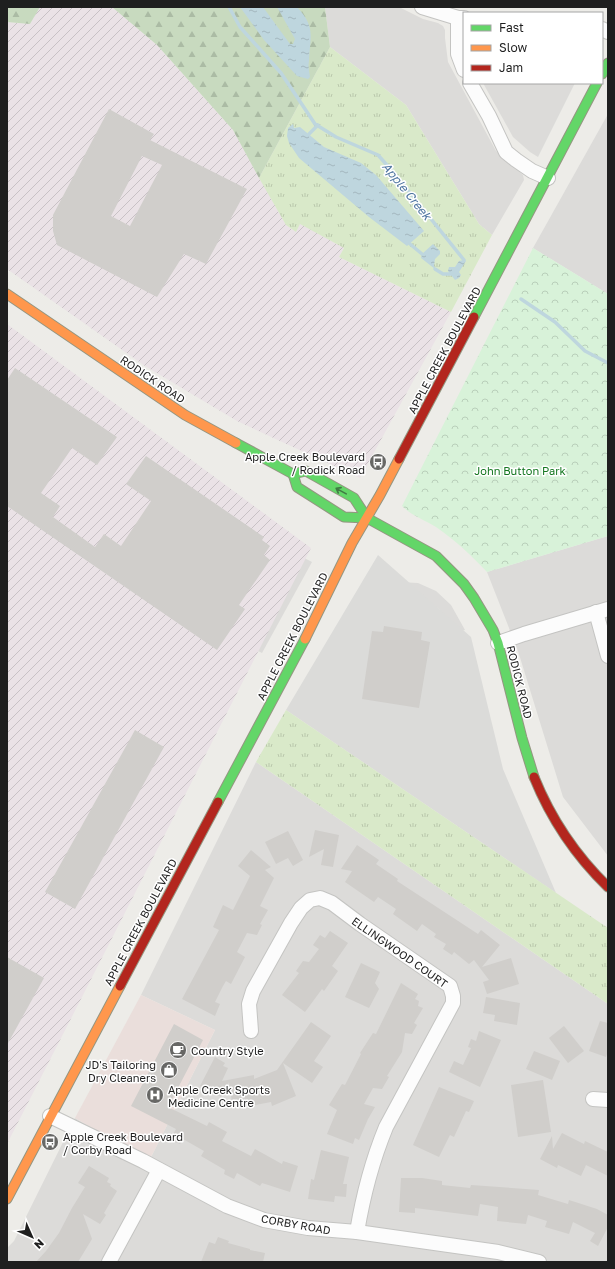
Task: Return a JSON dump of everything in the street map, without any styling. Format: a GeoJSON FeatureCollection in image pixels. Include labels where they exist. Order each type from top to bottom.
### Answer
{"type":"FeatureCollection","features":[{"type":"Feature","properties":{"kind":"main road"},"geometry":{"type":"LineString","coordinates":[[603,72],[608,63]]}},
{"type":"Feature","properties":{"kind":"main road","name":"APPLE CREEK BOULEVARD"},"geometry":{"type":"LineString","coordinates":[[7,1199],[308,633],[352,543],[367,518],[596,84]]}},
{"type":"Feature","properties":{"kind":"main road","name":"RODICK ROAD"},"geometry":{"type":"LineString","coordinates":[[7,294],[185,415],[293,474],[306,471],[354,498],[367,518]]}},
{"type":"Feature","properties":{"kind":"main road","name":"RODICK ROAD"},"geometry":{"type":"LineString","coordinates":[[293,474],[297,487],[344,517],[367,518],[418,545],[436,556],[464,584],[493,630],[498,643],[522,738],[541,796],[571,846],[585,864],[608,887]]}},
{"type":"Feature","properties":{"kind":"street"},"geometry":{"type":"LineString","coordinates":[[422,7],[461,18],[458,54],[463,67]]}},
{"type":"Feature","properties":{"kind":"street"},"geometry":{"type":"LineString","coordinates":[[471,84],[489,116],[506,152],[532,171],[548,178]]}},
{"type":"Feature","properties":{"kind":"street"},"geometry":{"type":"LineString","coordinates":[[498,643],[602,610],[608,656]]}},
{"type":"Feature","properties":{"kind":"street","name":"ELLINGWOOD COURT"},"geometry":{"type":"LineString","coordinates":[[251,1031],[249,1004],[253,991],[291,923],[301,908],[310,900],[320,898],[332,903],[450,986],[453,996],[452,1003],[380,1140],[372,1162],[357,1232]]}},
{"type":"Feature","properties":{"kind":"street"},"geometry":{"type":"LineString","coordinates":[[593,1099],[608,1100]]}},
{"type":"Feature","properties":{"kind":"street","name":"CORBY ROAD"},"geometry":{"type":"LineString","coordinates":[[50,1116],[159,1170],[227,1206],[264,1220],[308,1228],[357,1232],[498,1252],[540,1262]]}},
{"type":"Feature","properties":{"kind":"street"},"geometry":{"type":"LineString","coordinates":[[109,1262],[159,1170]]}},
{"type":"Feature","properties":{"kind":"shaded area"},"geometry":{"type":"Polygon","coordinates":[[[40,7],[112,7],[157,45],[233,130],[286,225],[296,232],[300,223],[344,248],[339,257],[451,312],[360,478],[237,421],[145,366],[7,269],[7,22],[30,24],[40,7]]]}},
{"type":"Feature","properties":{"kind":"shaded area"},"geometry":{"type":"Polygon","coordinates":[[[325,7],[399,7],[423,19],[443,26],[445,30],[448,62],[496,151],[523,175],[524,180],[492,235],[479,224],[406,105],[330,47],[325,7]]]}},
{"type":"Feature","properties":{"kind":"shaded area"},"geometry":{"type":"Polygon","coordinates":[[[484,84],[574,84],[538,157],[513,137],[484,84]]]}},
{"type":"Feature","properties":{"kind":"shaded area"},"geometry":{"type":"Polygon","coordinates":[[[608,114],[608,294],[533,248],[608,114]]]}},
{"type":"Feature","properties":{"kind":"shaded area"},"geometry":{"type":"Polygon","coordinates":[[[7,324],[311,548],[7,1144],[7,324]]]}},
{"type":"Feature","properties":{"kind":"shaded area"},"geometry":{"type":"Polygon","coordinates":[[[608,536],[608,856],[563,797],[518,651],[487,572],[608,536]]]}},
{"type":"Feature","properties":{"kind":"shaded area"},"geometry":{"type":"Polygon","coordinates":[[[291,551],[312,562],[262,653],[249,646],[291,551]]]}},
{"type":"Feature","properties":{"kind":"shaded area"},"geometry":{"type":"Polygon","coordinates":[[[378,555],[471,637],[503,769],[556,893],[286,710],[378,555]]]}},
{"type":"Feature","properties":{"kind":"shaded area"},"geometry":{"type":"Polygon","coordinates":[[[399,582],[418,583],[436,591],[451,605],[465,630],[456,633],[439,609],[417,592],[399,582]]]}},
{"type":"Feature","properties":{"kind":"shaded area"},"geometry":{"type":"Polygon","coordinates":[[[256,762],[608,1004],[608,1262],[7,1262],[7,1248],[14,1241],[75,1118],[149,1161],[215,1030],[141,995],[256,762]]]}},
{"type":"Feature","properties":{"kind":"shaded area"},"geometry":{"type":"Polygon","coordinates":[[[141,995],[215,1030],[149,1161],[75,1118],[141,995]]]}},
{"type":"Feature","properties":{"kind":"green space"},"geometry":{"type":"Polygon","coordinates":[[[7,7],[40,7],[30,24],[7,22],[7,7]]]}},
{"type":"Feature","properties":{"kind":"green space"},"geometry":{"type":"Polygon","coordinates":[[[112,7],[325,7],[330,47],[259,178],[233,130],[157,45],[112,7]]]}},
{"type":"Feature","properties":{"kind":"green space"},"geometry":{"type":"Polygon","coordinates":[[[330,47],[406,105],[479,224],[492,235],[451,312],[339,257],[344,248],[300,224],[296,232],[286,225],[259,178],[330,47]]]}},
{"type":"Feature","properties":{"kind":"green space","name":"John Button Park"},"geometry":{"type":"Polygon","coordinates":[[[533,248],[608,294],[608,536],[487,572],[450,537],[436,527],[410,513],[402,506],[533,248]]]}},
{"type":"Feature","properties":{"kind":"green space"},"geometry":{"type":"Polygon","coordinates":[[[286,710],[608,928],[608,1004],[256,762],[286,710]]]}},
{"type":"Feature","properties":{"kind":"water"},"geometry":{"type":"Polygon","coordinates":[[[240,7],[263,7],[290,44],[293,44],[295,39],[277,7],[297,7],[307,20],[311,38],[309,65],[310,77],[308,79],[297,76],[264,40],[240,7]]]}},
{"type":"Feature","properties":{"kind":"water"},"geometry":{"type":"Polygon","coordinates":[[[293,124],[294,128],[300,127],[324,147],[361,163],[376,175],[424,231],[407,246],[369,217],[299,158],[289,143],[287,136],[288,128],[293,124]]]}},
{"type":"Feature","properties":{"kind":"water"},"geometry":{"type":"Polygon","coordinates":[[[433,244],[440,251],[440,254],[435,259],[434,266],[436,269],[421,258],[422,254],[433,244]]]}},
{"type":"Feature","properties":{"kind":"water"},"geometry":{"type":"Polygon","coordinates":[[[459,261],[466,261],[459,272],[461,275],[455,280],[448,271],[449,267],[455,267],[459,261]]]}},
{"type":"Feature","properties":{"kind":"building"},"geometry":{"type":"Polygon","coordinates":[[[109,109],[154,134],[150,140],[247,189],[206,264],[184,254],[157,297],[57,245],[53,231],[53,215],[109,109]],[[142,156],[111,216],[130,226],[162,165],[142,156]]]}},
{"type":"Feature","properties":{"kind":"building"},"geometry":{"type":"Polygon","coordinates":[[[15,368],[117,437],[97,465],[72,448],[41,493],[60,506],[53,517],[95,547],[104,534],[121,546],[151,501],[126,484],[146,456],[264,537],[262,540],[270,546],[264,555],[270,560],[239,605],[245,609],[217,650],[7,506],[7,380],[15,368]]]}},
{"type":"Feature","properties":{"kind":"building"},"geometry":{"type":"Polygon","coordinates":[[[384,626],[422,632],[421,640],[430,642],[419,708],[362,699],[372,631],[383,632],[384,626]]]}},
{"type":"Feature","properties":{"kind":"building"},"geometry":{"type":"Polygon","coordinates":[[[135,730],[164,747],[75,909],[45,892],[135,730]]]}},
{"type":"Feature","properties":{"kind":"building"},"geometry":{"type":"Polygon","coordinates":[[[315,830],[339,835],[333,867],[321,865],[324,849],[309,857],[315,830]]]}},
{"type":"Feature","properties":{"kind":"building"},"geometry":{"type":"Polygon","coordinates":[[[288,831],[303,860],[293,866],[288,858],[276,864],[265,842],[288,831]]]}},
{"type":"Feature","properties":{"kind":"building"},"geometry":{"type":"Polygon","coordinates":[[[357,845],[379,860],[376,864],[398,879],[397,881],[478,934],[481,930],[500,945],[482,967],[511,958],[519,984],[487,994],[483,982],[489,980],[474,960],[469,964],[454,952],[452,955],[443,949],[446,944],[434,937],[436,934],[422,924],[417,931],[393,914],[396,909],[378,897],[374,902],[345,882],[352,871],[341,869],[357,845]]]}},
{"type":"Feature","properties":{"kind":"building"},"geometry":{"type":"Polygon","coordinates":[[[251,850],[271,867],[265,870],[274,878],[260,906],[268,910],[260,924],[262,925],[257,935],[247,933],[237,952],[245,957],[231,984],[226,981],[223,986],[215,1002],[220,1004],[215,1016],[182,999],[219,930],[213,927],[223,905],[233,910],[250,876],[238,866],[251,850]]]}},
{"type":"Feature","properties":{"kind":"building"},"geometry":{"type":"Polygon","coordinates":[[[330,931],[348,943],[332,966],[338,971],[324,991],[322,989],[305,1012],[282,995],[299,973],[296,971],[303,961],[309,962],[319,949],[313,945],[320,935],[325,938],[330,931]]]}},
{"type":"Feature","properties":{"kind":"building"},"geometry":{"type":"Polygon","coordinates":[[[7,957],[44,978],[7,1045],[7,957]]]}},
{"type":"Feature","properties":{"kind":"building"},"geometry":{"type":"Polygon","coordinates":[[[361,963],[380,972],[375,983],[379,989],[369,1008],[345,997],[361,963]]]}},
{"type":"Feature","properties":{"kind":"building"},"geometry":{"type":"Polygon","coordinates":[[[401,983],[418,994],[415,999],[419,1001],[418,1006],[423,1008],[414,1023],[417,1025],[412,1034],[405,1033],[402,1052],[387,1076],[389,1077],[382,1089],[373,1088],[364,1104],[375,1107],[359,1140],[355,1138],[353,1144],[327,1134],[337,1110],[329,1105],[342,1084],[345,1085],[361,1054],[360,1053],[373,1033],[376,1034],[401,983]]]}},
{"type":"Feature","properties":{"kind":"building"},"geometry":{"type":"Polygon","coordinates":[[[486,997],[520,1003],[517,1025],[494,1021],[495,1015],[483,1013],[486,997]]]}},
{"type":"Feature","properties":{"kind":"building"},"geometry":{"type":"Polygon","coordinates":[[[600,1021],[608,1023],[608,1051],[606,1057],[589,1051],[600,1021]]]}},
{"type":"Feature","properties":{"kind":"building"},"geometry":{"type":"Polygon","coordinates":[[[311,1022],[331,1036],[314,1061],[323,1067],[312,1083],[283,1063],[296,1096],[272,1106],[271,1102],[233,1109],[229,1082],[221,1097],[200,1086],[215,1057],[225,1063],[223,1066],[228,1068],[222,1081],[254,1075],[254,1079],[277,1070],[311,1022]]]}},
{"type":"Feature","properties":{"kind":"building"},"geometry":{"type":"Polygon","coordinates":[[[174,1024],[203,1040],[168,1107],[207,1126],[209,1122],[227,1132],[222,1141],[251,1156],[255,1149],[282,1164],[283,1161],[298,1166],[290,1192],[262,1183],[260,1186],[237,1173],[234,1179],[224,1174],[225,1170],[201,1156],[204,1151],[183,1139],[180,1144],[170,1140],[176,1129],[131,1106],[174,1024]]]}},
{"type":"Feature","properties":{"kind":"building"},"geometry":{"type":"Polygon","coordinates":[[[564,1026],[584,1051],[568,1063],[549,1038],[564,1026]]]}},
{"type":"Feature","properties":{"kind":"building"},"geometry":{"type":"Polygon","coordinates":[[[479,1031],[501,1040],[480,1087],[449,1072],[454,1061],[463,1065],[471,1048],[468,1047],[471,1039],[476,1041],[479,1031]]]}},
{"type":"Feature","properties":{"kind":"building"},"geometry":{"type":"Polygon","coordinates":[[[534,1051],[560,1061],[552,1080],[526,1069],[534,1051]]]}},
{"type":"Feature","properties":{"kind":"building"},"geometry":{"type":"Polygon","coordinates":[[[543,1080],[551,1132],[518,1137],[511,1085],[543,1080]]]}},
{"type":"Feature","properties":{"kind":"building"},"geometry":{"type":"Polygon","coordinates":[[[439,1087],[474,1101],[469,1112],[466,1111],[454,1137],[450,1135],[439,1157],[413,1145],[439,1087]]]}},
{"type":"Feature","properties":{"kind":"building"},"geometry":{"type":"Polygon","coordinates":[[[562,1133],[584,1144],[585,1141],[608,1152],[608,1176],[586,1165],[581,1176],[558,1165],[557,1168],[540,1159],[552,1136],[553,1149],[562,1133]]]}},
{"type":"Feature","properties":{"kind":"building"},"geometry":{"type":"Polygon","coordinates":[[[321,1150],[349,1157],[343,1184],[347,1184],[346,1197],[335,1196],[334,1202],[308,1199],[311,1179],[314,1180],[321,1150]]]}},
{"type":"Feature","properties":{"kind":"building"},"geometry":{"type":"Polygon","coordinates":[[[89,1166],[109,1178],[107,1182],[117,1191],[104,1213],[106,1215],[100,1224],[83,1214],[92,1239],[78,1262],[36,1262],[59,1233],[85,1187],[78,1183],[89,1166]]]}},
{"type":"Feature","properties":{"kind":"building"},"geometry":{"type":"Polygon","coordinates":[[[401,1178],[422,1178],[442,1181],[442,1185],[470,1188],[471,1185],[539,1190],[538,1195],[568,1204],[569,1200],[597,1209],[608,1215],[608,1227],[598,1246],[590,1241],[595,1233],[573,1222],[569,1234],[545,1227],[547,1221],[528,1215],[526,1224],[497,1221],[498,1207],[480,1204],[478,1216],[415,1208],[415,1213],[399,1212],[401,1178]]]}},
{"type":"Feature","properties":{"kind":"building"},"geometry":{"type":"Polygon","coordinates":[[[218,1237],[229,1241],[228,1243],[265,1253],[263,1262],[201,1262],[209,1242],[215,1244],[218,1237]]]}},
{"type":"Feature","properties":{"kind":"waterway","name":"Apple Creek"},"geometry":{"type":"LineString","coordinates":[[229,7],[240,27],[281,73],[315,124],[336,137],[378,155],[464,260]]}},
{"type":"Feature","properties":{"kind":"waterway","name":"Apple Creek"},"geometry":{"type":"LineString","coordinates":[[309,134],[318,125]]}},
{"type":"Feature","properties":{"kind":"waterway","name":"Apple Creek"},"geometry":{"type":"LineString","coordinates":[[410,244],[422,254]]}},
{"type":"Feature","properties":{"kind":"waterway","name":"Apple Creek"},"geometry":{"type":"LineString","coordinates":[[435,269],[443,274],[451,274]]}},
{"type":"Feature","properties":{"kind":"waterway","name":"Apple Creek"},"geometry":{"type":"LineString","coordinates":[[521,299],[555,322],[585,351],[608,363]]}},
{"type":"Feature","properties":{"kind":"traffic: fast"},"geometry":{"type":"LineString","coordinates":[[603,72],[608,63]]}},
{"type":"Feature","properties":{"kind":"traffic: fast"},"geometry":{"type":"LineString","coordinates":[[474,317],[596,84]]}},
{"type":"Feature","properties":{"kind":"traffic: fast"},"geometry":{"type":"LineString","coordinates":[[236,443],[293,474],[306,471],[354,498],[367,518]]}},
{"type":"Feature","properties":{"kind":"traffic: fast"},"geometry":{"type":"LineString","coordinates":[[293,474],[297,487],[344,517],[367,518],[436,556],[464,584],[493,630],[498,643],[522,738],[534,777]]}},
{"type":"Feature","properties":{"kind":"traffic: fast"},"geometry":{"type":"LineString","coordinates":[[218,802],[305,639]]}},
{"type":"Feature","properties":{"kind":"traffic: slow"},"geometry":{"type":"LineString","coordinates":[[7,294],[185,415],[236,443]]}},
{"type":"Feature","properties":{"kind":"traffic: slow"},"geometry":{"type":"LineString","coordinates":[[305,639],[352,543],[399,459]]}},
{"type":"Feature","properties":{"kind":"traffic: slow"},"geometry":{"type":"LineString","coordinates":[[7,1199],[120,986]]}},
{"type":"Feature","properties":{"kind":"traffic: jam"},"geometry":{"type":"LineString","coordinates":[[399,459],[474,317]]}},
{"type":"Feature","properties":{"kind":"traffic: jam"},"geometry":{"type":"LineString","coordinates":[[534,777],[548,807],[565,836],[585,862],[608,887]]}},
{"type":"Feature","properties":{"kind":"traffic: jam"},"geometry":{"type":"LineString","coordinates":[[120,986],[218,802]]}},
{"type":"Feature","properties":{"kind":"place","name":"Apple Creek Boulevard / Rodick Road"},"geometry":{"type":"Point","coordinates":[378,462]}},
{"type":"Feature","properties":{"kind":"place","name":"Country Style"},"geometry":{"type":"Point","coordinates":[178,1050]}},
{"type":"Feature","properties":{"kind":"place","name":"JD's Tailoring Dry Cleaners"},"geometry":{"type":"Point","coordinates":[169,1070]}},
{"type":"Feature","properties":{"kind":"place","name":"Apple Creek Sports Medicine Centre"},"geometry":{"type":"Point","coordinates":[155,1095]}},
{"type":"Feature","properties":{"kind":"place","name":"Apple Creek Boulevard / Corby Road"},"geometry":{"type":"Point","coordinates":[50,1142]}}]}
